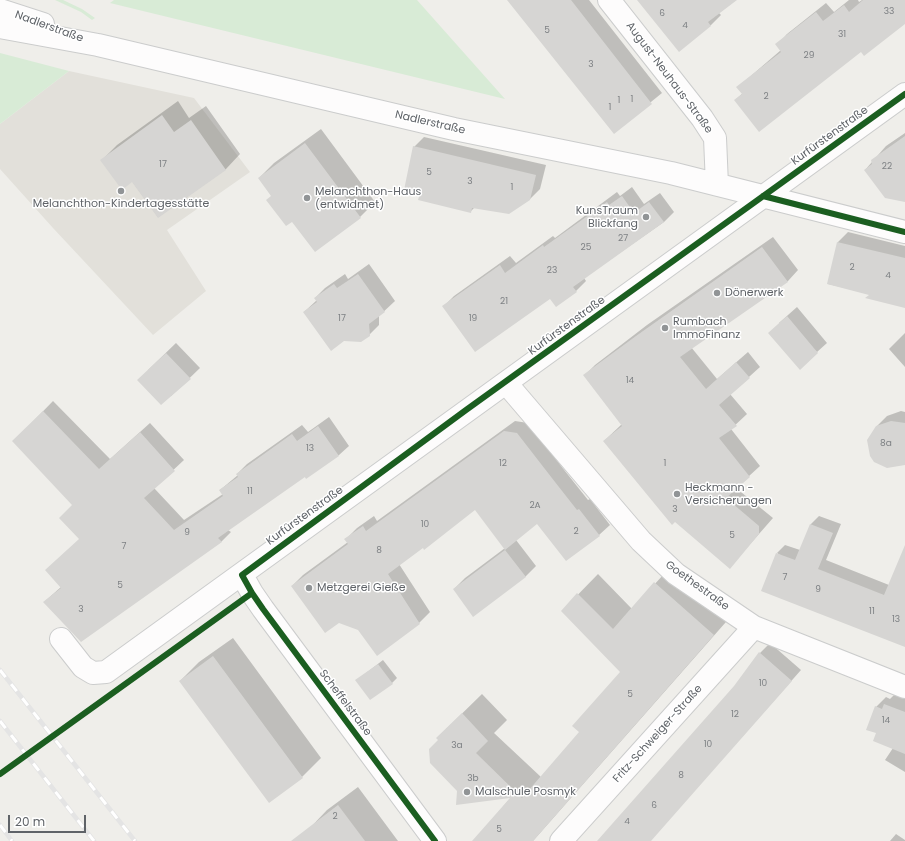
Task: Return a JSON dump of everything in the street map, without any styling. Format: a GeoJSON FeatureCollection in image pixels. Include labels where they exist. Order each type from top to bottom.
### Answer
{"type":"FeatureCollection","features":[{"type":"Feature","properties":{"kind":"street","name":"August-Neuhaus-Straße"},"geometry":{"type":"LineString","coordinates":[[609,0],[702,118],[715,138],[717,185]]}},
{"type":"Feature","properties":{"kind":"street","name":"Nadlerstraße"},"geometry":{"type":"LineString","coordinates":[[0,10],[98,45]]}},
{"type":"Feature","properties":{"kind":"street","name":"Nadlerstraße"},"geometry":{"type":"LineString","coordinates":[[0,28],[98,45],[454,129],[671,174],[905,232]]}},
{"type":"Feature","properties":{"kind":"street","name":"Kurfürstenstraße"},"geometry":{"type":"LineString","coordinates":[[61,639],[84,667],[93,673],[106,672],[905,94]]}},
{"type":"Feature","properties":{"kind":"street","name":"Goethestraße"},"geometry":{"type":"LineString","coordinates":[[506,382],[641,541],[676,574],[754,627],[905,687]]}},
{"type":"Feature","properties":{"kind":"street","name":"Scheffelstraße"},"geometry":{"type":"LineString","coordinates":[[242,575],[252,594],[435,841]]}},
{"type":"Feature","properties":{"kind":"street","name":"Fritz-Schweiger-Straße"},"geometry":{"type":"LineString","coordinates":[[561,841],[754,627]]}},
{"type":"Feature","properties":{"kind":"shaded area","name":"Melanchthon-Kindertagesstätte"},"geometry":{"type":"Polygon","coordinates":[[[69,71],[194,98],[250,172],[167,230],[206,291],[153,335],[0,169],[0,124],[69,71]]]}},
{"type":"Feature","properties":{"kind":"green space"},"geometry":{"type":"Polygon","coordinates":[[[55,0],[63,0],[82,9],[95,18],[92,20],[81,12],[55,0]]]}},
{"type":"Feature","properties":{"kind":"green space"},"geometry":{"type":"Polygon","coordinates":[[[114,0],[417,0],[505,99],[110,3],[114,0]]]}},
{"type":"Feature","properties":{"kind":"green space"},"geometry":{"type":"Polygon","coordinates":[[[0,53],[69,71],[0,124],[0,53]]]}},
{"type":"Feature","properties":{"kind":"building"},"geometry":{"type":"Polygon","coordinates":[[[507,0],[571,0],[652,104],[614,134],[507,0]]]}},
{"type":"Feature","properties":{"kind":"building"},"geometry":{"type":"Polygon","coordinates":[[[637,0],[737,0],[708,22],[711,26],[679,52],[637,0]]]}},
{"type":"Feature","properties":{"kind":"building"},"geometry":{"type":"Polygon","coordinates":[[[863,0],[905,0],[905,24],[864,56],[861,52],[759,132],[734,100],[742,94],[736,87],[781,52],[775,44],[816,12],[823,21],[844,5],[849,12],[863,0]]]}},
{"type":"Feature","properties":{"kind":"building"},"geometry":{"type":"Polygon","coordinates":[[[162,115],[174,132],[191,120],[226,170],[158,218],[132,182],[122,190],[100,160],[162,115]]]}},
{"type":"Feature","properties":{"kind":"building"},"geometry":{"type":"Polygon","coordinates":[[[905,136],[905,202],[885,198],[864,170],[872,164],[871,160],[905,136]]]}},
{"type":"Feature","properties":{"kind":"building","name":"Melanchthon-Haus (entwidmet)"},"geometry":{"type":"Polygon","coordinates":[[[305,143],[361,218],[315,252],[292,222],[286,226],[266,200],[271,196],[258,178],[305,143]]]}},
{"type":"Feature","properties":{"kind":"building"},"geometry":{"type":"Polygon","coordinates":[[[413,146],[536,175],[530,200],[509,214],[472,208],[471,213],[418,200],[420,193],[404,190],[413,146]]]}},
{"type":"Feature","properties":{"kind":"building"},"geometry":{"type":"Polygon","coordinates":[[[622,196],[634,213],[649,202],[664,222],[573,287],[577,292],[556,307],[550,299],[475,352],[442,306],[500,265],[505,273],[543,245],[544,247],[607,202],[609,205],[622,196]]]}},
{"type":"Feature","properties":{"kind":"building"},"geometry":{"type":"Polygon","coordinates":[[[837,242],[905,258],[905,308],[865,298],[869,295],[827,284],[837,242]]]}},
{"type":"Feature","properties":{"kind":"building"},"geometry":{"type":"Polygon","coordinates":[[[762,247],[788,282],[680,357],[706,389],[736,362],[750,378],[719,405],[737,426],[719,438],[750,477],[726,498],[759,526],[759,534],[730,569],[675,522],[672,525],[603,441],[622,426],[583,375],[762,247]]]}},
{"type":"Feature","properties":{"kind":"building"},"geometry":{"type":"Polygon","coordinates":[[[358,274],[385,312],[369,324],[370,336],[361,342],[344,341],[331,351],[303,312],[317,302],[314,298],[334,284],[337,288],[358,274]]]}},
{"type":"Feature","properties":{"kind":"building"},"geometry":{"type":"Polygon","coordinates":[[[787,316],[818,353],[800,370],[768,333],[787,316]]]}},
{"type":"Feature","properties":{"kind":"building"},"geometry":{"type":"Polygon","coordinates":[[[166,353],[191,379],[161,405],[137,380],[166,353]]]}},
{"type":"Feature","properties":{"kind":"building"},"geometry":{"type":"Polygon","coordinates":[[[43,411],[99,469],[140,432],[175,471],[144,498],[174,530],[223,496],[219,490],[238,477],[236,474],[292,434],[297,441],[318,426],[339,456],[306,479],[305,477],[218,538],[222,542],[81,642],[43,602],[61,588],[45,570],[79,539],[59,518],[72,505],[12,441],[43,411]]]}},
{"type":"Feature","properties":{"kind":"building"},"geometry":{"type":"Polygon","coordinates":[[[891,421],[905,423],[905,465],[887,468],[874,462],[870,456],[867,440],[876,426],[891,421]]]}},
{"type":"Feature","properties":{"kind":"building"},"geometry":{"type":"Polygon","coordinates":[[[504,431],[517,433],[577,510],[579,509],[600,536],[566,561],[537,524],[505,550],[475,510],[424,550],[423,548],[388,574],[420,624],[377,656],[358,630],[339,623],[325,633],[291,586],[348,544],[344,539],[363,526],[366,531],[504,431]]]}},
{"type":"Feature","properties":{"kind":"building"},"geometry":{"type":"Polygon","coordinates":[[[810,524],[833,533],[818,569],[884,595],[905,545],[905,647],[761,591],[776,553],[795,560],[810,524]]]}},
{"type":"Feature","properties":{"kind":"building"},"geometry":{"type":"Polygon","coordinates":[[[505,550],[526,577],[473,617],[453,589],[505,550]]]}},
{"type":"Feature","properties":{"kind":"building"},"geometry":{"type":"Polygon","coordinates":[[[654,582],[714,635],[533,841],[472,841],[510,798],[456,805],[457,791],[430,763],[429,749],[438,740],[436,738],[462,713],[488,741],[476,753],[522,798],[579,732],[572,726],[620,672],[561,611],[577,593],[613,629],[654,582]]]}},
{"type":"Feature","properties":{"kind":"building"},"geometry":{"type":"Polygon","coordinates":[[[759,652],[792,681],[651,841],[597,841],[734,686],[759,652]]]}},
{"type":"Feature","properties":{"kind":"building"},"geometry":{"type":"Polygon","coordinates":[[[213,656],[303,778],[269,803],[179,681],[213,656]]]}},
{"type":"Feature","properties":{"kind":"building"},"geometry":{"type":"Polygon","coordinates":[[[378,664],[393,684],[370,700],[355,680],[378,664]]]}},
{"type":"Feature","properties":{"kind":"building"},"geometry":{"type":"Polygon","coordinates":[[[884,704],[905,712],[905,754],[873,741],[876,733],[866,730],[875,706],[882,709],[884,704]]]}},
{"type":"Feature","properties":{"kind":"building"},"geometry":{"type":"Polygon","coordinates":[[[338,805],[365,841],[291,841],[338,805]]]}},
{"type":"Feature","properties":{"kind":"railway"},"geometry":{"type":"LineString","coordinates":[[0,670],[135,841]]}},
{"type":"Feature","properties":{"kind":"railway"},"geometry":{"type":"LineString","coordinates":[[0,721],[94,841]]}},
{"type":"Feature","properties":{"kind":"railway"},"geometry":{"type":"LineString","coordinates":[[0,825],[12,841]]}},
{"type":"Feature","properties":{"kind":"cycle path"},"geometry":{"type":"LineString","coordinates":[[435,841],[263,609],[242,575],[466,410],[905,94]]}},
{"type":"Feature","properties":{"kind":"cycle path"},"geometry":{"type":"LineString","coordinates":[[763,196],[905,232]]}},
{"type":"Feature","properties":{"kind":"cycle path"},"geometry":{"type":"LineString","coordinates":[[0,774],[252,593]]}},
{"type":"Feature","properties":{"kind":"place","name":"Melanchthon-Kindertagesstätte"},"geometry":{"type":"Point","coordinates":[121,191]}},
{"type":"Feature","properties":{"kind":"place","name":"Melanchthon-Haus (entwidmet)"},"geometry":{"type":"Point","coordinates":[307,198]}},
{"type":"Feature","properties":{"kind":"place","name":"KunsTraum Blickfang"},"geometry":{"type":"Point","coordinates":[646,217]}},
{"type":"Feature","properties":{"kind":"place","name":"Dönerwerk"},"geometry":{"type":"Point","coordinates":[717,293]}},
{"type":"Feature","properties":{"kind":"place","name":"Rumbach ImmoFinanz"},"geometry":{"type":"Point","coordinates":[665,328]}},
{"type":"Feature","properties":{"kind":"place","name":"Heckmann - Versicherungen"},"geometry":{"type":"Point","coordinates":[677,494]}},
{"type":"Feature","properties":{"kind":"place","name":"Metzgerei Gieße"},"geometry":{"type":"Point","coordinates":[309,588]}},
{"type":"Feature","properties":{"kind":"place","name":"Malschule Posmyk"},"geometry":{"type":"Point","coordinates":[467,792]}}]}
